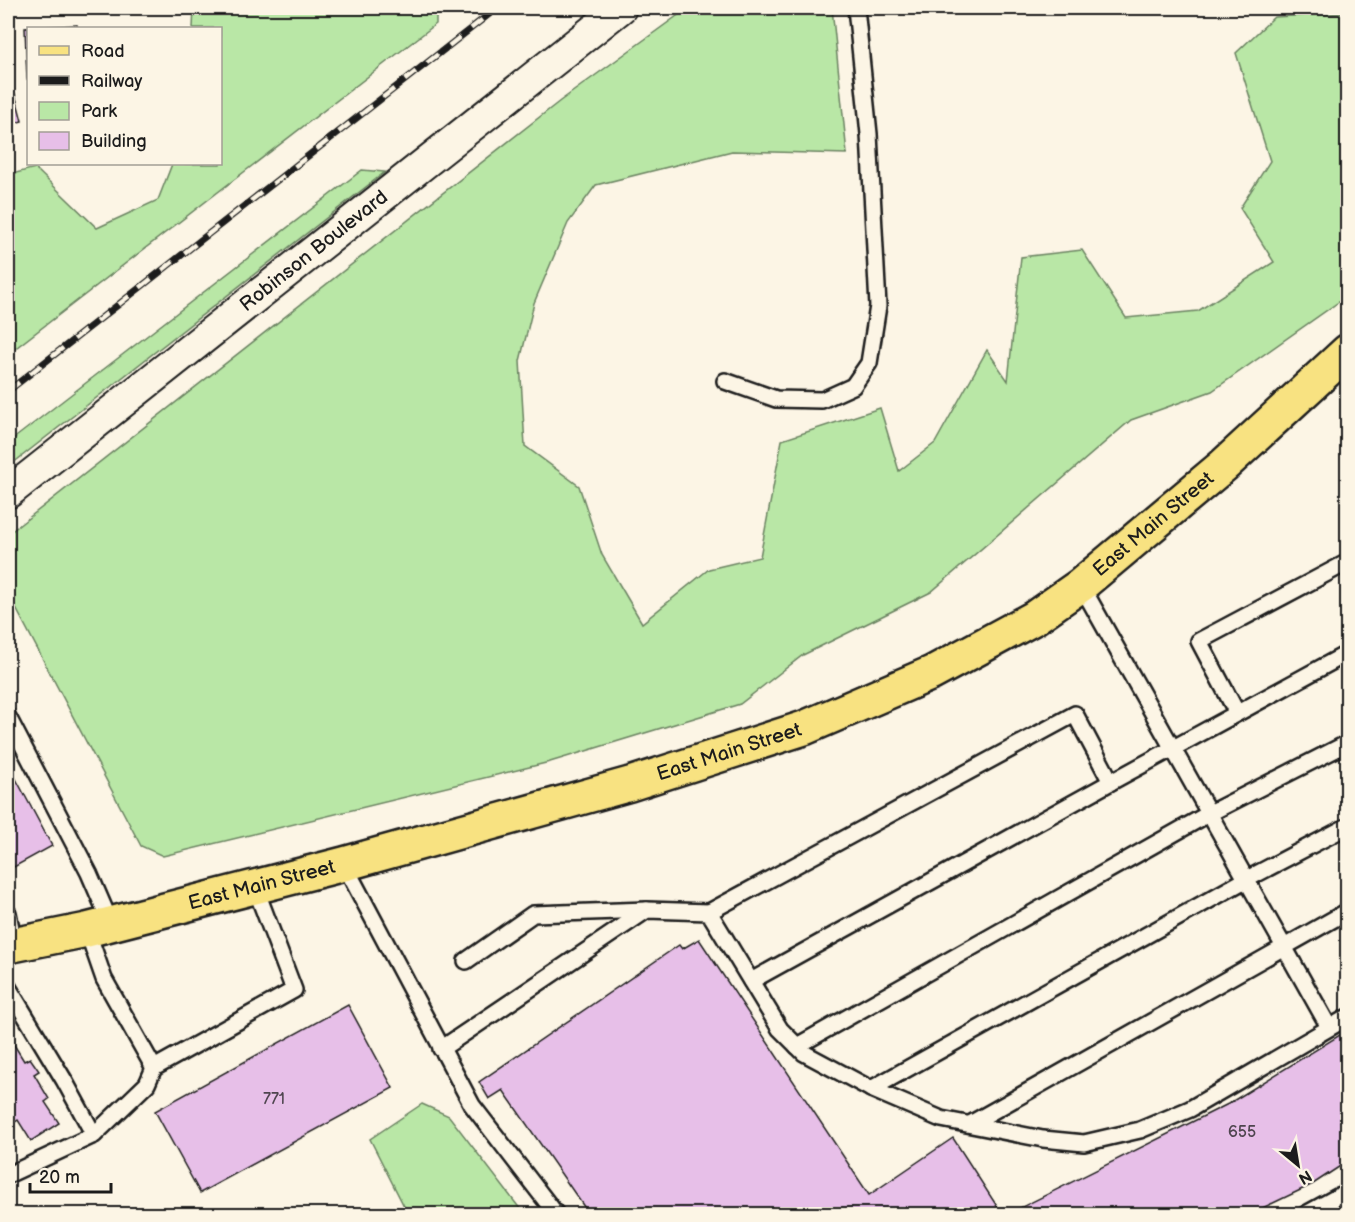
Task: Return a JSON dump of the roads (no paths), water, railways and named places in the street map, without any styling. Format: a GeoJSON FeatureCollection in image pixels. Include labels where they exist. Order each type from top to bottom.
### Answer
{"type":"FeatureCollection","features":[{"type":"Feature","properties":{"kind":"main road","name":"East Main Street"},"geometry":{"type":"LineString","coordinates":[[10,934],[99,927],[344,864],[630,784],[804,728],[933,674],[1034,618],[1081,585],[1223,466],[1347,351]]}},
{"type":"Feature","properties":{"kind":"street","name":"Robinson Boulevard"},"geometry":{"type":"LineString","coordinates":[[8,493],[621,8]]}},
{"type":"Feature","properties":{"kind":"lane"},"geometry":{"type":"LineString","coordinates":[[725,381],[776,399],[822,400],[853,386],[869,363],[878,306],[869,134],[856,8]]}},
{"type":"Feature","properties":{"kind":"lane"},"geometry":{"type":"LineString","coordinates":[[1238,713],[1199,641],[1347,562]]}},
{"type":"Feature","properties":{"kind":"lane"},"geometry":{"type":"LineString","coordinates":[[1081,585],[1329,1027]]}},
{"type":"Feature","properties":{"kind":"lane"},"geometry":{"type":"LineString","coordinates":[[751,981],[1347,653]]}},
{"type":"Feature","properties":{"kind":"lane"},"geometry":{"type":"LineString","coordinates":[[466,961],[533,914],[647,910],[710,912],[1075,714],[1111,782]]}},
{"type":"Feature","properties":{"kind":"lane"},"geometry":{"type":"LineString","coordinates":[[8,717],[88,873],[99,927],[104,979],[154,1068]]}},
{"type":"Feature","properties":{"kind":"lane"},"geometry":{"type":"LineString","coordinates":[[797,1046],[1210,813],[1347,743]]}},
{"type":"Feature","properties":{"kind":"lane"},"geometry":{"type":"LineString","coordinates":[[872,1089],[1246,879],[1347,825]]}},
{"type":"Feature","properties":{"kind":"lane"},"geometry":{"type":"LineString","coordinates":[[344,864],[472,1105],[556,1215]]}},
{"type":"Feature","properties":{"kind":"lane"},"geometry":{"type":"LineString","coordinates":[[8,1176],[94,1135],[147,1084],[154,1068],[294,990],[255,887]]}},
{"type":"Feature","properties":{"kind":"lane"},"geometry":{"type":"LineString","coordinates":[[441,1049],[647,910]]}},
{"type":"Feature","properties":{"kind":"lane"},"geometry":{"type":"LineString","coordinates":[[970,1124],[1347,910]]}},
{"type":"Feature","properties":{"kind":"lane"},"geometry":{"type":"LineString","coordinates":[[710,912],[780,1029],[804,1053],[872,1089],[941,1119],[1043,1139],[1083,1143],[1140,1130],[1190,1109],[1347,1017]]}},
{"type":"Feature","properties":{"kind":"lane"},"geometry":{"type":"LineString","coordinates":[[8,987],[94,1135]]}},
{"type":"Feature","properties":{"kind":"lane"},"geometry":{"type":"LineString","coordinates":[[1306,1215],[1347,1191]]}},
{"type":"Feature","properties":{"kind":"railway"},"geometry":{"type":"LineString","coordinates":[[8,391],[497,8]]}}]}
